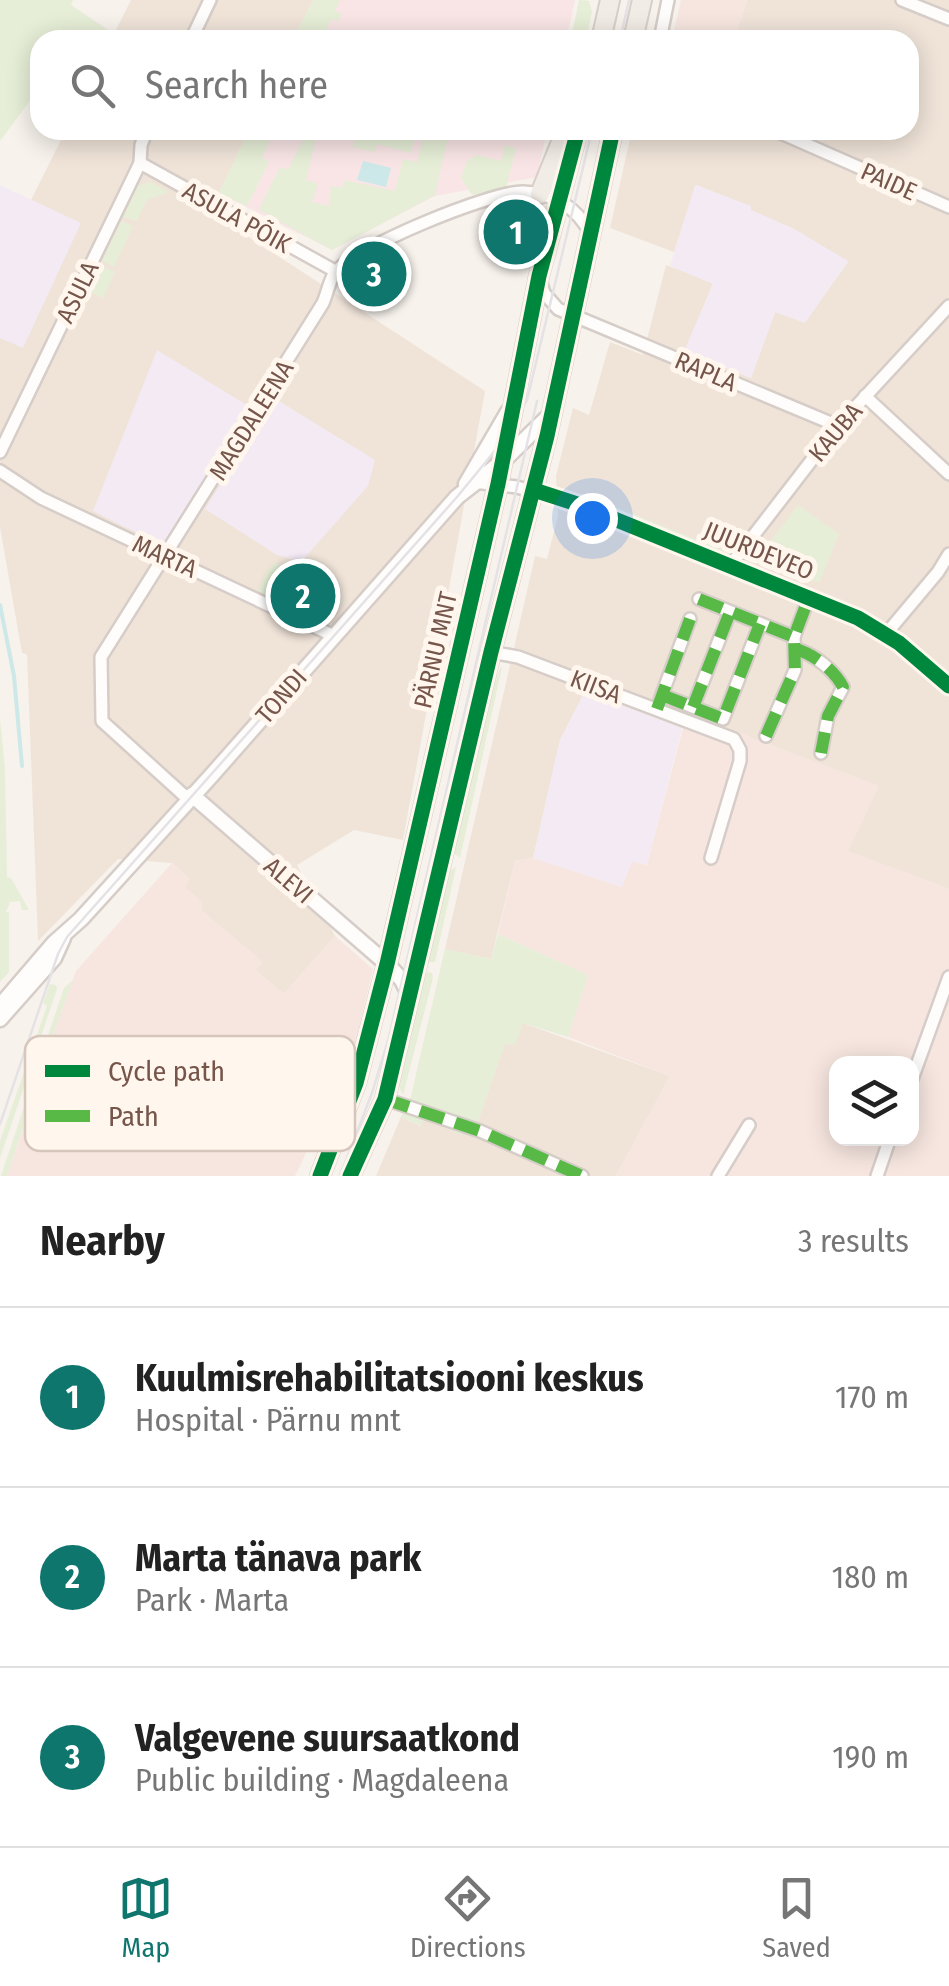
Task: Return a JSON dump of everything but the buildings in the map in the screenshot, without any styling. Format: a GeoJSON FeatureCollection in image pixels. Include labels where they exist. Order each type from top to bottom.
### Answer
{"type":"FeatureCollection","features":[{"type":"Feature","properties":{"kind":"main road"},"geometry":{"type":"LineString","coordinates":[[603,30],[610,0]]}},
{"type":"Feature","properties":{"kind":"main road"},"geometry":{"type":"LineString","coordinates":[[634,30],[642,0]]}},
{"type":"Feature","properties":{"kind":"main road"},"geometry":{"type":"LineString","coordinates":[[540,194],[562,140]]}},
{"type":"Feature","properties":{"kind":"main road","name":"PÄRNU MNT"},"geometry":{"type":"LineString","coordinates":[[355,1086],[498,484],[539,276],[575,140]]}},
{"type":"Feature","properties":{"kind":"main road"},"geometry":{"type":"LineString","coordinates":[[350,1176],[385,1099],[534,490],[612,140]]}},
{"type":"Feature","properties":{"kind":"main road","name":"PÄRNU MNT"},"geometry":{"type":"LineString","coordinates":[[320,1176],[332,1151]]}},
{"type":"Feature","properties":{"kind":"street"},"geometry":{"type":"LineString","coordinates":[[196,30],[210,0]]}},
{"type":"Feature","properties":{"kind":"street"},"geometry":{"type":"LineString","coordinates":[[662,30],[668,0]]}},
{"type":"Feature","properties":{"kind":"street"},"geometry":{"type":"LineString","coordinates":[[902,0],[949,20]]}},
{"type":"Feature","properties":{"kind":"street","name":"ASULA"},"geometry":{"type":"LineString","coordinates":[[0,452],[140,163],[143,140]]}},
{"type":"Feature","properties":{"kind":"street","name":"PAIDE"},"geometry":{"type":"LineString","coordinates":[[797,140],[949,207]]}},
{"type":"Feature","properties":{"kind":"street","name":"ASULA PÕIK"},"geometry":{"type":"LineString","coordinates":[[140,163],[336,271]]}},
{"type":"Feature","properties":{"kind":"street"},"geometry":{"type":"LineString","coordinates":[[336,271],[386,240],[508,193],[540,194],[559,201],[580,214],[591,234]]}},
{"type":"Feature","properties":{"kind":"street","name":"MAGDALEENA"},"geometry":{"type":"LineString","coordinates":[[190,797],[102,721],[101,657],[323,302],[336,271]]}},
{"type":"Feature","properties":{"kind":"street"},"geometry":{"type":"LineString","coordinates":[[539,276],[551,304],[574,316]]}},
{"type":"Feature","properties":{"kind":"street","name":"KAUBA"},"geometry":{"type":"LineString","coordinates":[[730,566],[838,426],[949,306]]}},
{"type":"Feature","properties":{"kind":"street","name":"RAPLA"},"geometry":{"type":"LineString","coordinates":[[574,316],[838,426]]}},
{"type":"Feature","properties":{"kind":"street"},"geometry":{"type":"LineString","coordinates":[[865,396],[949,474]]}},
{"type":"Feature","properties":{"kind":"street"},"geometry":{"type":"LineString","coordinates":[[457,497],[497,435],[512,402]]}},
{"type":"Feature","properties":{"kind":"street","name":"TONDI"},"geometry":{"type":"LineString","coordinates":[[0,1006],[457,497],[503,460],[552,412]]}},
{"type":"Feature","properties":{"kind":"street","name":"MARTA"},"geometry":{"type":"LineString","coordinates":[[0,470],[42,498],[334,636]]}},
{"type":"Feature","properties":{"kind":"street","name":"JUURDEVEO"},"geometry":{"type":"LineString","coordinates":[[473,482],[534,490],[580,505],[809,597],[886,634],[949,686]]}},
{"type":"Feature","properties":{"kind":"street"},"geometry":{"type":"LineString","coordinates":[[886,634],[949,554]]}},
{"type":"Feature","properties":{"kind":"street"},"geometry":{"type":"LineString","coordinates":[[766,736],[795,670],[795,643],[809,597]]}},
{"type":"Feature","properties":{"kind":"street"},"geometry":{"type":"LineString","coordinates":[[699,599],[795,643],[840,680],[843,687],[828,716],[821,753]]}},
{"type":"Feature","properties":{"kind":"street"},"geometry":{"type":"LineString","coordinates":[[693,707],[730,612]]}},
{"type":"Feature","properties":{"kind":"street"},"geometry":{"type":"LineString","coordinates":[[657,709],[690,618]]}},
{"type":"Feature","properties":{"kind":"street"},"geometry":{"type":"LineString","coordinates":[[662,695],[723,719],[760,624]]}},
{"type":"Feature","properties":{"kind":"street","name":"KIISA"},"geometry":{"type":"LineString","coordinates":[[492,652],[518,657],[734,739],[740,761],[711,858]]}},
{"type":"Feature","properties":{"kind":"street","name":"ALEVI"},"geometry":{"type":"LineString","coordinates":[[190,797],[386,964],[402,980],[410,996]]}},
{"type":"Feature","properties":{"kind":"street","name":"TONDI"},"geometry":{"type":"LineString","coordinates":[[0,1019],[54,958],[63,937]]}},
{"type":"Feature","properties":{"kind":"street"},"geometry":{"type":"LineString","coordinates":[[919,1060],[949,977]]}},
{"type":"Feature","properties":{"kind":"street"},"geometry":{"type":"LineString","coordinates":[[385,1099],[480,1132],[582,1176]]}},
{"type":"Feature","properties":{"kind":"street"},"geometry":{"type":"LineString","coordinates":[[718,1176],[749,1125]]}},
{"type":"Feature","properties":{"kind":"street"},"geometry":{"type":"LineString","coordinates":[[877,1176],[887,1146]]}},
{"type":"Feature","properties":{"kind":"shaded area"},"geometry":{"type":"Polygon","coordinates":[[[131,0],[313,0],[298,30],[116,30],[131,0]]]}},
{"type":"Feature","properties":{"kind":"shaded area"},"geometry":{"type":"Polygon","coordinates":[[[313,0],[575,0],[568,30],[298,30],[313,0]]]}},
{"type":"Feature","properties":{"kind":"shaded area"},"geometry":{"type":"Polygon","coordinates":[[[681,0],[747,0],[737,30],[674,30],[681,0]]]}},
{"type":"Feature","properties":{"kind":"shaded area"},"geometry":{"type":"Polygon","coordinates":[[[747,0],[949,0],[949,889],[847,851],[878,786],[687,713],[682,728],[585,691],[560,740],[533,858],[515,861],[491,959],[445,949],[535,556],[547,559],[558,516],[556,476],[573,408],[589,415],[610,342],[643,355],[666,265],[713,283],[685,351],[751,378],[775,312],[805,322],[848,262],[794,229],[750,210],[750,206],[696,185],[674,252],[610,228],[630,140],[919,140],[919,30],[737,30],[747,0]]]}},
{"type":"Feature","properties":{"kind":"shaded area"},"geometry":{"type":"Polygon","coordinates":[[[61,140],[244,140],[219,193],[235,228],[485,391],[403,840],[354,830],[297,865],[335,936],[284,994],[255,970],[262,962],[202,911],[184,887],[190,879],[172,863],[118,859],[38,941],[27,654],[22,653],[0,527],[0,262],[61,140]]]}},
{"type":"Feature","properties":{"kind":"shaded area"},"geometry":{"type":"Polygon","coordinates":[[[244,140],[545,140],[537,177],[435,196],[332,250],[219,193],[244,140]]]}},
{"type":"Feature","properties":{"kind":"shaded area"},"geometry":{"type":"Polygon","coordinates":[[[0,185],[81,223],[23,348],[0,338],[0,185]]]}},
{"type":"Feature","properties":{"kind":"shaded area"},"geometry":{"type":"Polygon","coordinates":[[[695,185],[751,206],[751,210],[794,229],[848,261],[805,323],[775,312],[751,378],[684,351],[713,284],[670,266],[695,185]]]}},
{"type":"Feature","properties":{"kind":"shaded area"},"geometry":{"type":"Polygon","coordinates":[[[157,350],[250,407],[163,546],[93,511],[157,350]]]}},
{"type":"Feature","properties":{"kind":"shaded area"},"geometry":{"type":"Polygon","coordinates":[[[274,398],[375,460],[368,486],[301,562],[277,555],[205,509],[274,398]]]}},
{"type":"Feature","properties":{"kind":"shaded area"},"geometry":{"type":"Polygon","coordinates":[[[585,691],[682,728],[647,865],[632,862],[622,887],[533,858],[560,740],[585,691]]]}},
{"type":"Feature","properties":{"kind":"shaded area"},"geometry":{"type":"Polygon","coordinates":[[[687,713],[879,786],[848,851],[949,889],[949,1176],[616,1176],[670,1076],[568,1037],[588,975],[498,934],[515,861],[533,858],[622,887],[632,861],[647,865],[687,713]]]}},
{"type":"Feature","properties":{"kind":"shaded area"},"geometry":{"type":"Polygon","coordinates":[[[172,863],[190,879],[185,887],[202,902],[202,911],[262,961],[256,970],[284,994],[335,936],[373,969],[355,1044],[355,1036],[53,1036],[76,971],[172,863]]]}},
{"type":"Feature","properties":{"kind":"shaded area"},"geometry":{"type":"Polygon","coordinates":[[[523,1023],[670,1076],[616,1176],[376,1176],[401,1117],[420,1126],[424,1118],[461,1134],[466,1129],[474,1132],[505,1043],[523,1023]]]}},
{"type":"Feature","properties":{"kind":"shaded area"},"geometry":{"type":"Polygon","coordinates":[[[25,1123],[25,1151],[307,1151],[295,1176],[7,1176],[25,1123]]]}},
{"type":"Feature","properties":{"kind":"green space"},"geometry":{"type":"Polygon","coordinates":[[[0,0],[73,0],[71,5],[108,30],[30,30],[30,100],[0,141],[0,0]]]}},
{"type":"Feature","properties":{"kind":"green space"},"geometry":{"type":"Polygon","coordinates":[[[313,0],[340,0],[335,11],[342,14],[338,22],[331,19],[326,30],[298,30],[313,0]]]}},
{"type":"Feature","properties":{"kind":"green space"},"geometry":{"type":"Polygon","coordinates":[[[579,0],[589,1],[592,12],[588,30],[573,30],[579,0]]]}},
{"type":"Feature","properties":{"kind":"green space"},"geometry":{"type":"Polygon","coordinates":[[[244,140],[270,140],[262,157],[269,162],[247,206],[219,193],[244,140]]]}},
{"type":"Feature","properties":{"kind":"green space"},"geometry":{"type":"Polygon","coordinates":[[[303,140],[316,140],[306,180],[318,184],[312,202],[329,206],[331,186],[342,188],[344,180],[395,191],[403,159],[417,162],[423,140],[447,140],[435,195],[332,250],[259,210],[280,167],[288,170],[303,140]]]}},
{"type":"Feature","properties":{"kind":"green space"},"geometry":{"type":"Polygon","coordinates":[[[355,140],[414,140],[411,153],[377,144],[374,152],[352,147],[355,140]]]}},
{"type":"Feature","properties":{"kind":"green space"},"geometry":{"type":"Polygon","coordinates":[[[505,145],[516,148],[506,188],[472,195],[461,178],[467,161],[477,155],[501,161],[505,145]]]}},
{"type":"Feature","properties":{"kind":"green space"},"geometry":{"type":"Polygon","coordinates":[[[151,182],[169,192],[147,200],[137,221],[123,217],[138,186],[151,182]]]}},
{"type":"Feature","properties":{"kind":"green space"},"geometry":{"type":"Polygon","coordinates":[[[121,221],[133,226],[114,267],[102,261],[121,221]]]}},
{"type":"Feature","properties":{"kind":"green space"},"geometry":{"type":"Polygon","coordinates":[[[100,265],[115,272],[103,298],[87,290],[100,265]]]}},
{"type":"Feature","properties":{"kind":"green space"},"geometry":{"type":"Polygon","coordinates":[[[589,496],[733,554],[725,558],[591,503],[589,496]]]}},
{"type":"Feature","properties":{"kind":"green space"},"geometry":{"type":"Polygon","coordinates":[[[798,505],[839,534],[819,583],[759,557],[798,505]]]}},
{"type":"Feature","properties":{"kind":"green space"},"geometry":{"type":"Polygon","coordinates":[[[275,562],[290,573],[301,563],[343,601],[328,620],[322,622],[258,591],[275,562]]]}},
{"type":"Feature","properties":{"kind":"green space"},"geometry":{"type":"Polygon","coordinates":[[[501,667],[460,858],[452,851],[489,696],[501,667]]]}},
{"type":"Feature","properties":{"kind":"green space"},"geometry":{"type":"Polygon","coordinates":[[[0,719],[7,877],[29,910],[22,910],[20,901],[10,902],[6,912],[9,972],[0,982],[0,719]]]}},
{"type":"Feature","properties":{"kind":"green space"},"geometry":{"type":"Polygon","coordinates":[[[456,867],[435,962],[428,962],[446,873],[456,867]]]}},
{"type":"Feature","properties":{"kind":"green space"},"geometry":{"type":"Polygon","coordinates":[[[498,934],[588,975],[568,1037],[523,1023],[515,1045],[505,1044],[474,1132],[466,1129],[461,1135],[424,1118],[421,1126],[401,1117],[411,1096],[445,949],[491,959],[498,934]]]}},
{"type":"Feature","properties":{"kind":"green space"},"geometry":{"type":"Polygon","coordinates":[[[428,972],[433,978],[403,1095],[399,1086],[424,975],[428,972]]]}},
{"type":"Feature","properties":{"kind":"green space"},"geometry":{"type":"Polygon","coordinates":[[[73,980],[53,1036],[48,1036],[64,988],[73,980]]]}},
{"type":"Feature","properties":{"kind":"green space"},"geometry":{"type":"Polygon","coordinates":[[[50,984],[56,985],[41,1036],[37,1036],[47,1006],[43,1003],[50,984]]]}},
{"type":"Feature","properties":{"kind":"green space"},"geometry":{"type":"Polygon","coordinates":[[[25,1069],[25,1084],[0,1158],[0,1141],[25,1069]]]}},
{"type":"Feature","properties":{"kind":"green space"},"geometry":{"type":"Polygon","coordinates":[[[25,1104],[25,1122],[7,1176],[1,1176],[25,1104]]]}},
{"type":"Feature","properties":{"kind":"water"},"geometry":{"type":"Polygon","coordinates":[[[363,161],[391,168],[386,187],[357,180],[363,161]]]}},
{"type":"Feature","properties":{"kind":"waterway"},"geometry":{"type":"LineString","coordinates":[[0,605],[14,676],[22,766]]}},
{"type":"Feature","properties":{"kind":"tram line"},"geometry":{"type":"LineString","coordinates":[[622,30],[629,0]]}},
{"type":"Feature","properties":{"kind":"tram line"},"geometry":{"type":"LineString","coordinates":[[30,1036],[67,937],[507,436],[527,400],[590,140]]}},
{"type":"Feature","properties":{"kind":"tram line"},"geometry":{"type":"LineString","coordinates":[[355,1137],[389,1037],[537,401]]}},
{"type":"Feature","properties":{"kind":"tram line"},"geometry":{"type":"LineString","coordinates":[[0,1124],[25,1051]]}},
{"type":"Feature","properties":{"kind":"tram line"},"geometry":{"type":"LineString","coordinates":[[340,1176],[350,1151]]}},
{"type":"Feature","properties":{"kind":"marked path"},"geometry":{"type":"LineString","coordinates":[[766,736],[795,670],[794,637],[809,597]]}},
{"type":"Feature","properties":{"kind":"marked path"},"geometry":{"type":"LineString","coordinates":[[699,599],[794,637]]}},
{"type":"Feature","properties":{"kind":"marked path"},"geometry":{"type":"LineString","coordinates":[[693,707],[730,612]]}},
{"type":"Feature","properties":{"kind":"marked path"},"geometry":{"type":"LineString","coordinates":[[657,709],[690,619]]}},
{"type":"Feature","properties":{"kind":"marked path"},"geometry":{"type":"LineString","coordinates":[[662,695],[723,719],[760,624]]}},
{"type":"Feature","properties":{"kind":"marked path"},"geometry":{"type":"LineString","coordinates":[[796,649],[823,664],[843,687],[828,716],[821,753]]}},
{"type":"Feature","properties":{"kind":"marked path"},"geometry":{"type":"LineString","coordinates":[[385,1099],[480,1131],[582,1176]]}},
{"type":"Feature","properties":{"kind":"cycle path"},"geometry":{"type":"LineString","coordinates":[[355,1086],[387,964],[498,484],[539,276],[575,140]]}},
{"type":"Feature","properties":{"kind":"cycle path"},"geometry":{"type":"LineString","coordinates":[[350,1176],[385,1099],[491,652],[547,436],[611,140]]}},
{"type":"Feature","properties":{"kind":"cycle path"},"geometry":{"type":"LineString","coordinates":[[534,490],[858,618],[899,643],[949,686]]}},
{"type":"Feature","properties":{"kind":"cycle path"},"geometry":{"type":"LineString","coordinates":[[320,1176],[330,1151]]}},
{"type":"Feature","properties":{"kind":"place","name":"Kuulmisrehabilitatsiooni keskus"},"geometry":{"type":"Point","coordinates":[516,232]}},
{"type":"Feature","properties":{"kind":"place","name":"Valgevene suursaatkond"},"geometry":{"type":"Point","coordinates":[374,274]}},
{"type":"Feature","properties":{"kind":"place","name":"Marta tänava park"},"geometry":{"type":"Point","coordinates":[303,596]}}]}
